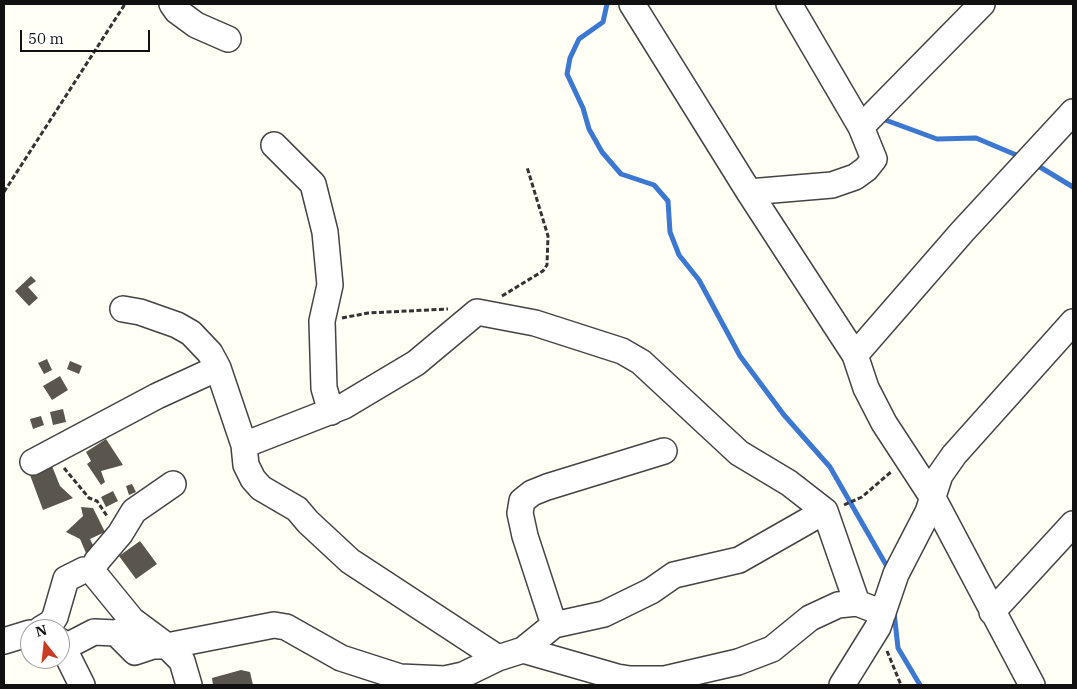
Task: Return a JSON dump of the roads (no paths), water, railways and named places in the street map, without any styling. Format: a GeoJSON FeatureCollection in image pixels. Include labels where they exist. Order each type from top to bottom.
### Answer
{"type":"FeatureCollection","features":[{"type":"Feature","properties":{"kind":"street"},"geometry":{"type":"LineString","coordinates":[[172,4],[177,11],[196,25],[228,39]]}},
{"type":"Feature","properties":{"kind":"street"},"geometry":{"type":"LineString","coordinates":[[632,4],[749,192],[855,355],[866,388],[884,423],[933,498],[1032,685]]}},
{"type":"Feature","properties":{"kind":"street"},"geometry":{"type":"LineString","coordinates":[[861,127],[982,4]]}},
{"type":"Feature","properties":{"kind":"street"},"geometry":{"type":"LineString","coordinates":[[749,192],[832,185],[855,177],[866,169],[874,158],[861,127],[799,9]]}},
{"type":"Feature","properties":{"kind":"street"},"geometry":{"type":"LineString","coordinates":[[855,355],[962,232],[1073,113]]}},
{"type":"Feature","properties":{"kind":"street"},"geometry":{"type":"LineString","coordinates":[[274,145],[307,178],[316,191],[326,232],[330,285],[322,321],[324,388],[331,412]]}},
{"type":"Feature","properties":{"kind":"street"},"geometry":{"type":"LineString","coordinates":[[123,309],[159,319],[191,333],[210,353],[218,368],[244,444],[246,465],[253,479],[262,488],[297,509],[308,522],[350,561],[488,671]]}},
{"type":"Feature","properties":{"kind":"street"},"geometry":{"type":"LineString","coordinates":[[244,444],[331,412],[416,362],[476,312],[535,323],[622,351],[641,362],[738,454],[788,483],[825,511],[857,603],[881,620]]}},
{"type":"Feature","properties":{"kind":"street"},"geometry":{"type":"LineString","coordinates":[[842,685],[881,620],[896,574],[918,532],[933,498],[940,475],[954,455],[1073,322]]}},
{"type":"Feature","properties":{"kind":"street"},"geometry":{"type":"LineString","coordinates":[[43,456],[157,396],[218,368]]}},
{"type":"Feature","properties":{"kind":"street"},"geometry":{"type":"LineString","coordinates":[[554,625],[525,536],[520,513],[522,501],[532,493],[664,451]]}},
{"type":"Feature","properties":{"kind":"street"},"geometry":{"type":"LineString","coordinates":[[92,572],[97,561],[120,534],[134,511],[173,484]]}},
{"type":"Feature","properties":{"kind":"street"},"geometry":{"type":"LineString","coordinates":[[167,646],[274,624],[286,627],[341,658],[400,677],[445,679],[488,671],[523,650],[554,625],[604,614],[651,591],[674,575],[739,560],[825,511]]}},
{"type":"Feature","properties":{"kind":"street"},"geometry":{"type":"LineString","coordinates":[[992,612],[1073,524]]}},
{"type":"Feature","properties":{"kind":"street"},"geometry":{"type":"LineString","coordinates":[[54,619],[66,579],[84,570],[92,572],[132,620],[127,629]]}},
{"type":"Feature","properties":{"kind":"street"},"geometry":{"type":"LineString","coordinates":[[523,650],[618,677],[665,679],[738,662],[772,649],[810,618],[838,605],[857,603]]}},
{"type":"Feature","properties":{"kind":"street"},"geometry":{"type":"LineString","coordinates":[[70,633],[127,629],[167,646],[182,661],[189,685]]}},
{"type":"Feature","properties":{"kind":"street"},"geometry":{"type":"LineString","coordinates":[[4,642],[20,639]]}},
{"type":"Feature","properties":{"kind":"street"},"geometry":{"type":"LineString","coordinates":[[70,666],[82,685]]}},
{"type":"Feature","properties":{"kind":"waterway"},"geometry":{"type":"LineString","coordinates":[[607,4],[603,22],[579,39],[570,58],[567,74],[583,108],[589,129],[602,152],[621,174],[654,185],[668,201],[670,232],[679,255],[699,280],[740,356],[784,415],[830,467],[889,570]]}},
{"type":"Feature","properties":{"kind":"waterway"},"geometry":{"type":"LineString","coordinates":[[880,118],[937,139],[976,138],[1021,157]]}},
{"type":"Feature","properties":{"kind":"waterway"},"geometry":{"type":"LineString","coordinates":[[1035,164],[1073,187]]}},
{"type":"Feature","properties":{"kind":"waterway"},"geometry":{"type":"LineString","coordinates":[[894,612],[898,648],[920,685]]}}]}
